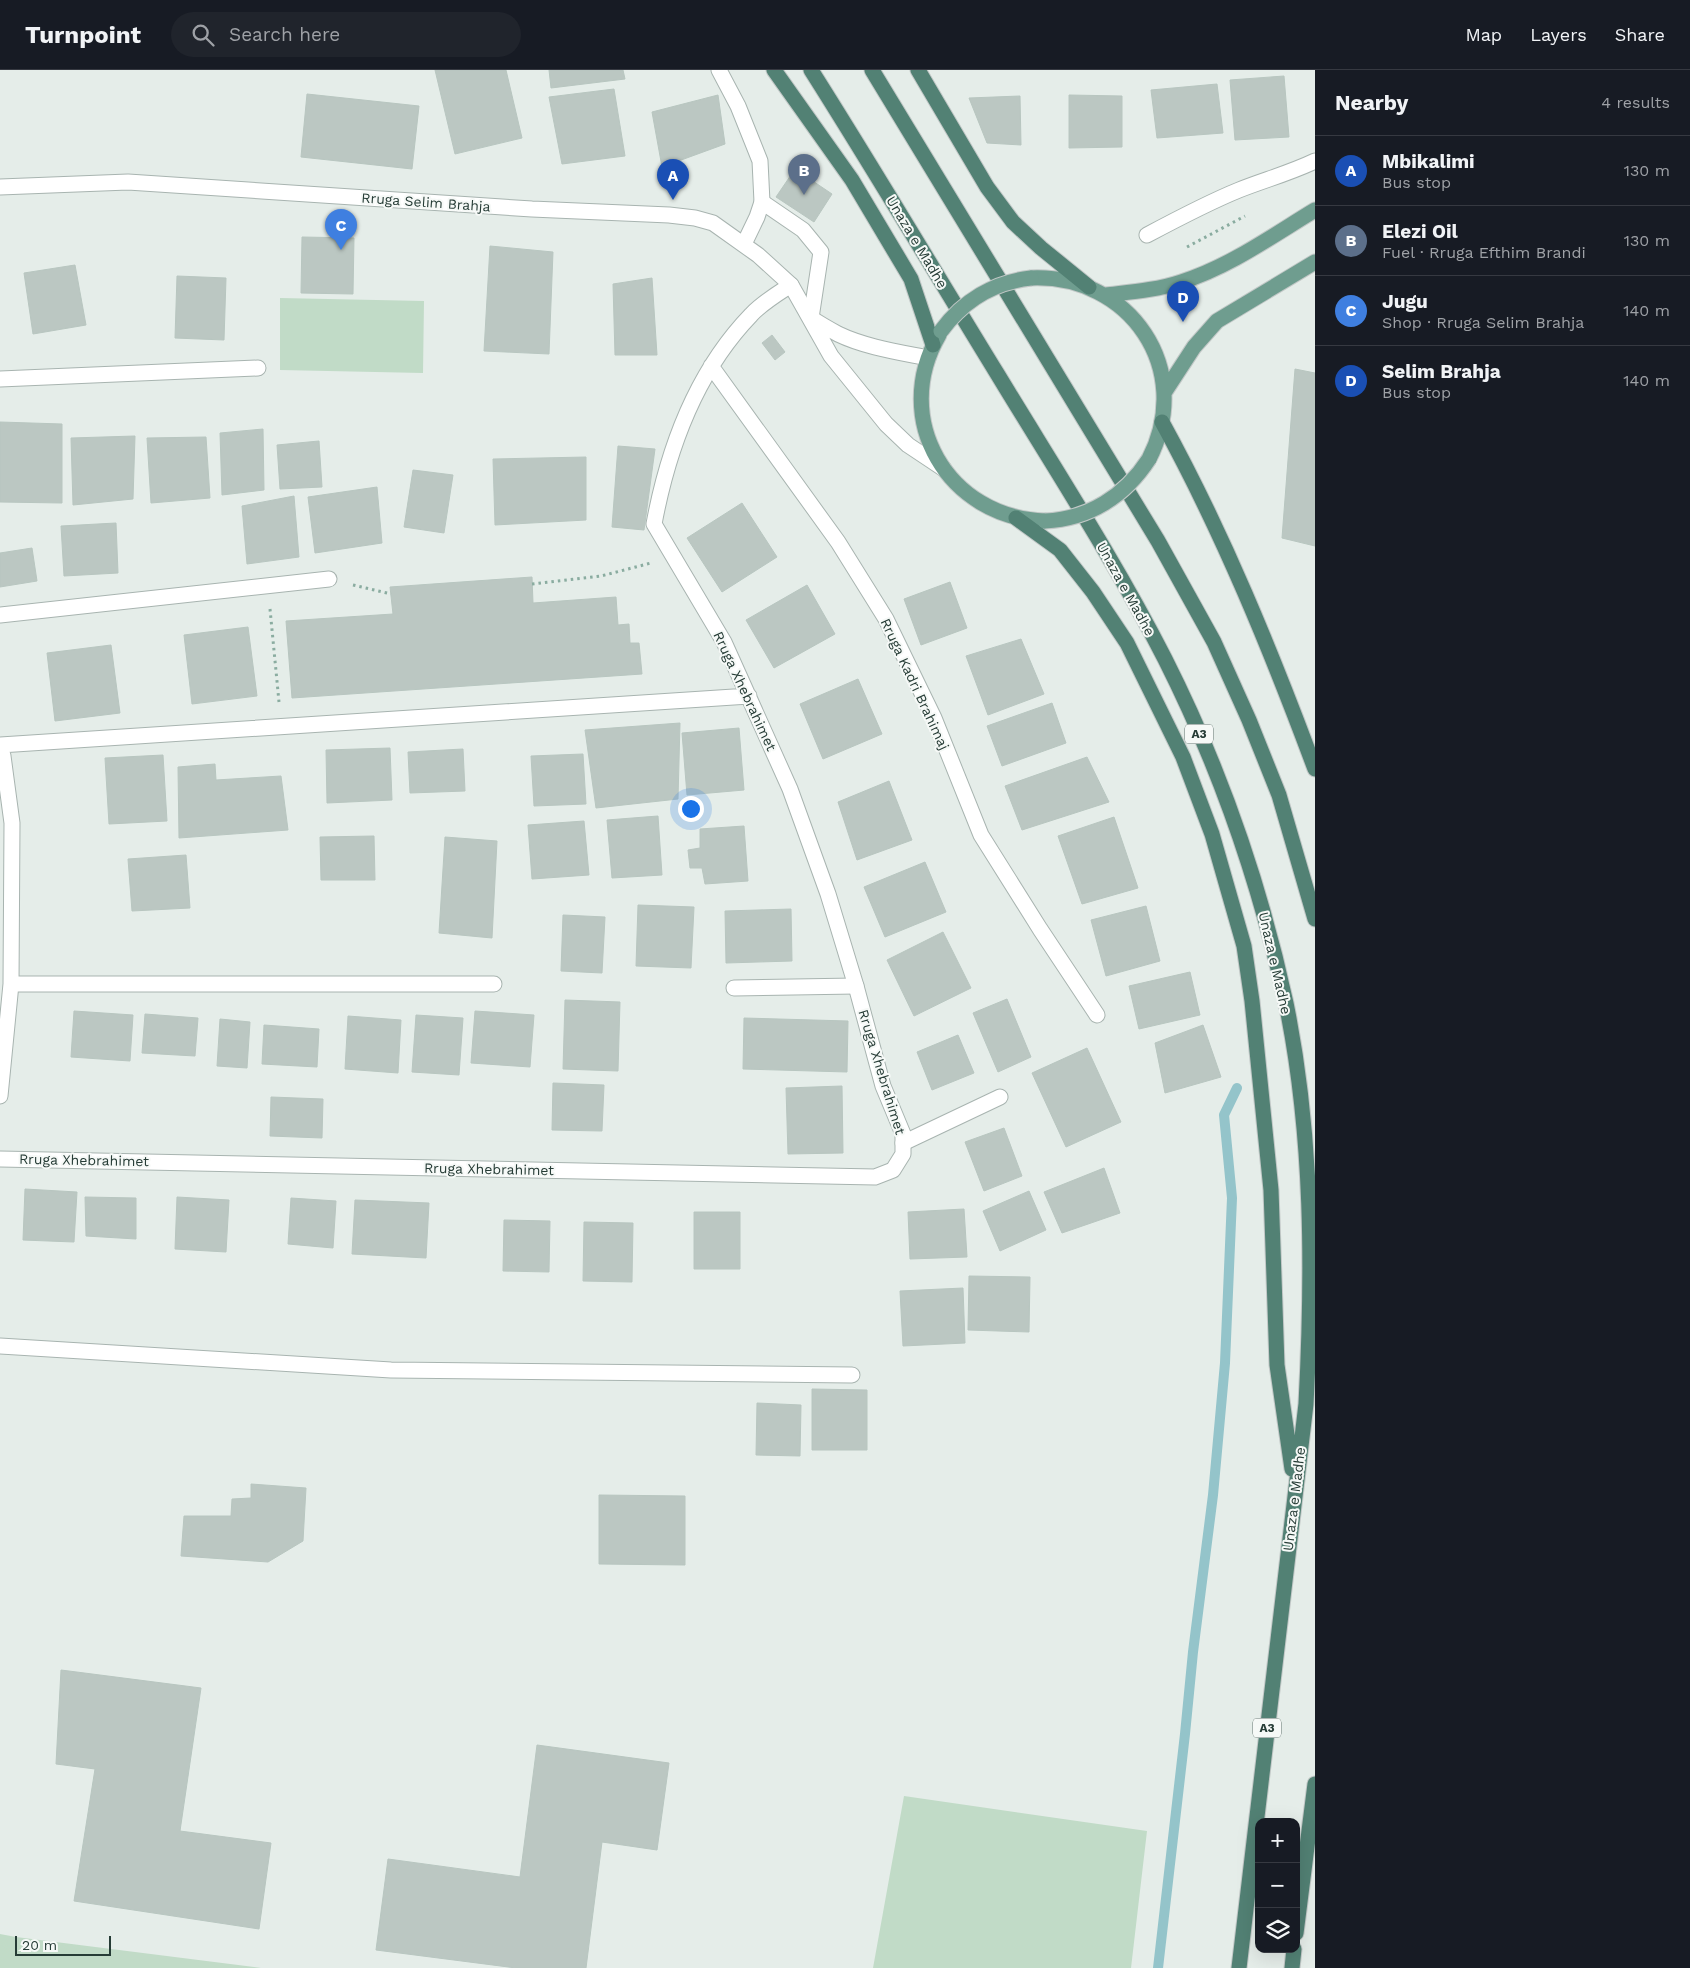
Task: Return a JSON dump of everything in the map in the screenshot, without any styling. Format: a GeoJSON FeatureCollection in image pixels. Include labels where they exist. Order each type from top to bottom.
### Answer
{"type":"FeatureCollection","features":[{"type":"Feature","properties":{"kind":"highway"},"geometry":{"type":"LineString","coordinates":[[774,70],[852,180],[911,279],[931,351]]}},
{"type":"Feature","properties":{"kind":"highway","name":"Unaza e Madhe"},"geometry":{"type":"LineString","coordinates":[[811,70],[856,140],[1110,558],[1165,660],[1233,816],[1263,911],[1286,1005],[1302,1109],[1310,1209],[1310,1331],[1306,1404],[1239,1968]]}},
{"type":"Feature","properties":{"kind":"highway"},"geometry":{"type":"LineString","coordinates":[[872,70],[1148,524],[1214,642],[1249,720],[1279,795],[1315,919]]}},
{"type":"Feature","properties":{"kind":"highway"},"geometry":{"type":"LineString","coordinates":[[918,70],[987,187],[1013,222],[1088,287]]}},
{"type":"Feature","properties":{"kind":"highway"},"geometry":{"type":"LineString","coordinates":[[1162,422],[1187,468],[1265,638],[1315,769]]}},
{"type":"Feature","properties":{"kind":"highway"},"geometry":{"type":"LineString","coordinates":[[1016,518],[1060,550],[1094,592],[1127,643],[1183,757],[1217,852],[1244,946],[1252,1001],[1271,1190],[1277,1365],[1295,1488]]}},
{"type":"Feature","properties":{"kind":"highway"},"geometry":{"type":"LineString","coordinates":[[1299,1908],[1315,1784]]}},
{"type":"Feature","properties":{"kind":"highway"},"geometry":{"type":"LineString","coordinates":[[1292,1968],[1294,1953]]}},
{"type":"Feature","properties":{"kind":"main road"},"geometry":{"type":"LineString","coordinates":[[1106,295],[1161,288],[1207,272],[1239,256],[1315,210]]}},
{"type":"Feature","properties":{"kind":"main road"},"geometry":{"type":"LineString","coordinates":[[1164,393],[1194,347],[1217,321],[1315,262]]}},
{"type":"Feature","properties":{"kind":"main road"},"geometry":{"type":"LineString","coordinates":[[1031,278],[1059,279],[1088,287],[1106,295],[1129,314],[1147,337],[1159,364],[1164,393],[1162,422],[1157,441],[1149,459],[1132,482],[1117,496],[1101,506],[1074,517],[1045,521],[1016,518],[980,503],[963,491],[944,469],[929,444],[922,415],[922,386],[931,351],[941,331],[961,309],[984,292],[1002,284],[1031,278]]}},
{"type":"Feature","properties":{"kind":"street"},"geometry":{"type":"LineString","coordinates":[[719,70],[738,106],[760,161],[762,202],[744,244]]}},
{"type":"Feature","properties":{"kind":"street"},"geometry":{"type":"LineString","coordinates":[[1147,235],[1193,210],[1287,174],[1315,161]]}},
{"type":"Feature","properties":{"kind":"street","name":"Rruga Selim Brahja"},"geometry":{"type":"LineString","coordinates":[[0,187],[128,182],[532,209],[669,215],[695,218],[713,223],[744,244],[791,285],[831,356],[886,424],[908,445],[944,469]]}},
{"type":"Feature","properties":{"kind":"street"},"geometry":{"type":"LineString","coordinates":[[762,202],[803,230],[821,252],[811,318]]}},
{"type":"Feature","properties":{"kind":"street","name":"Rruga Xhebrahimet"},"geometry":{"type":"LineString","coordinates":[[0,1159],[875,1177],[893,1170],[903,1154],[903,1134],[883,1086],[856,986],[828,894],[790,789],[724,642],[654,524],[659,497],[690,404],[711,366],[751,315],[767,300],[791,285]]}},
{"type":"Feature","properties":{"kind":"street","name":"Rruga Selim Brahja"},"geometry":{"type":"LineString","coordinates":[[811,318],[840,335],[863,343],[896,352],[931,351]]}},
{"type":"Feature","properties":{"kind":"street","name":"Rruga Kadri Brahimaj"},"geometry":{"type":"LineString","coordinates":[[711,366],[838,542],[886,619],[934,718],[981,835],[1096,1015]]}},
{"type":"Feature","properties":{"kind":"street"},"geometry":{"type":"LineString","coordinates":[[0,378],[258,368]]}},
{"type":"Feature","properties":{"kind":"street"},"geometry":{"type":"LineString","coordinates":[[0,615],[329,579]]}},
{"type":"Feature","properties":{"kind":"street"},"geometry":{"type":"LineString","coordinates":[[0,1096],[11,984],[12,823],[0,745],[748,696]]}},
{"type":"Feature","properties":{"kind":"street"},"geometry":{"type":"LineString","coordinates":[[11,984],[494,984]]}},
{"type":"Feature","properties":{"kind":"street"},"geometry":{"type":"LineString","coordinates":[[734,988],[856,986]]}},
{"type":"Feature","properties":{"kind":"street"},"geometry":{"type":"LineString","coordinates":[[903,1143],[1000,1097]]}},
{"type":"Feature","properties":{"kind":"street"},"geometry":{"type":"LineString","coordinates":[[0,1346],[391,1370],[852,1375]]}},
{"type":"Feature","properties":{"kind":"path"},"geometry":{"type":"LineString","coordinates":[[1187,248],[1248,215]]}},
{"type":"Feature","properties":{"kind":"path"},"geometry":{"type":"LineString","coordinates":[[532,584],[601,576],[673,558]]}},
{"type":"Feature","properties":{"kind":"path"},"geometry":{"type":"LineString","coordinates":[[329,579],[391,594]]}},
{"type":"Feature","properties":{"kind":"path"},"geometry":{"type":"LineString","coordinates":[[267,586],[281,727]]}},
{"type":"Feature","properties":{"kind":"green space"},"geometry":{"type":"Polygon","coordinates":[[[280,298],[424,301],[423,373],[280,370],[280,298]]]}},
{"type":"Feature","properties":{"kind":"green space"},"geometry":{"type":"Polygon","coordinates":[[[904,1796],[1147,1831],[1131,1968],[873,1968],[904,1796]]]}},
{"type":"Feature","properties":{"kind":"green space"},"geometry":{"type":"Polygon","coordinates":[[[0,1934],[16,1937],[261,1968],[0,1968],[0,1934]]]}},
{"type":"Feature","properties":{"kind":"building"},"geometry":{"type":"Polygon","coordinates":[[[435,70],[506,70],[522,138],[455,154],[435,70]]]}},
{"type":"Feature","properties":{"kind":"building"},"geometry":{"type":"Polygon","coordinates":[[[549,70],[623,70],[625,79],[551,88],[549,70]]]}},
{"type":"Feature","properties":{"kind":"building"},"geometry":{"type":"Polygon","coordinates":[[[1284,76],[1289,137],[1235,140],[1230,80],[1284,76]]]}},
{"type":"Feature","properties":{"kind":"building"},"geometry":{"type":"Polygon","coordinates":[[[1217,84],[1223,133],[1157,138],[1151,90],[1217,84]]]}},
{"type":"Feature","properties":{"kind":"building"},"geometry":{"type":"Polygon","coordinates":[[[614,89],[625,156],[562,164],[549,97],[614,89]]]}},
{"type":"Feature","properties":{"kind":"building"},"geometry":{"type":"Polygon","coordinates":[[[307,94],[419,106],[412,169],[301,157],[307,94]]]}},
{"type":"Feature","properties":{"kind":"building"},"geometry":{"type":"Polygon","coordinates":[[[718,95],[725,144],[662,167],[652,112],[718,95]]]}},
{"type":"Feature","properties":{"kind":"building"},"geometry":{"type":"Polygon","coordinates":[[[1069,95],[1122,96],[1122,147],[1069,148],[1069,95]]]}},
{"type":"Feature","properties":{"kind":"building"},"geometry":{"type":"Polygon","coordinates":[[[1020,96],[1021,145],[987,143],[969,98],[1020,96]]]}},
{"type":"Feature","properties":{"kind":"building"},"geometry":{"type":"Polygon","coordinates":[[[795,169],[832,194],[814,222],[776,197],[795,169]]]}},
{"type":"Feature","properties":{"kind":"building"},"geometry":{"type":"Polygon","coordinates":[[[302,237],[354,238],[353,294],[301,293],[302,237]]]}},
{"type":"Feature","properties":{"kind":"building"},"geometry":{"type":"Polygon","coordinates":[[[490,246],[553,252],[549,354],[484,351],[490,246]]]}},
{"type":"Feature","properties":{"kind":"building"},"geometry":{"type":"Polygon","coordinates":[[[75,265],[86,325],[33,334],[24,273],[75,265]]]}},
{"type":"Feature","properties":{"kind":"building"},"geometry":{"type":"Polygon","coordinates":[[[177,276],[226,278],[224,340],[175,338],[177,276]]]}},
{"type":"Feature","properties":{"kind":"building"},"geometry":{"type":"Polygon","coordinates":[[[652,278],[657,355],[615,355],[613,284],[652,278]]]}},
{"type":"Feature","properties":{"kind":"building"},"geometry":{"type":"Polygon","coordinates":[[[772,335],[785,352],[775,360],[762,343],[772,335]]]}},
{"type":"Feature","properties":{"kind":"building"},"geometry":{"type":"Polygon","coordinates":[[[1295,369],[1315,373],[1315,546],[1282,538],[1295,369]]]}},
{"type":"Feature","properties":{"kind":"building"},"geometry":{"type":"Polygon","coordinates":[[[0,422],[62,424],[62,503],[0,502],[0,422]]]}},
{"type":"Feature","properties":{"kind":"building"},"geometry":{"type":"Polygon","coordinates":[[[263,429],[264,490],[222,495],[220,433],[263,429]]]}},
{"type":"Feature","properties":{"kind":"building"},"geometry":{"type":"Polygon","coordinates":[[[135,436],[133,499],[73,505],[71,438],[135,436]]]}},
{"type":"Feature","properties":{"kind":"building"},"geometry":{"type":"Polygon","coordinates":[[[206,437],[210,498],[151,503],[147,438],[206,437]]]}},
{"type":"Feature","properties":{"kind":"building"},"geometry":{"type":"Polygon","coordinates":[[[319,441],[322,487],[280,489],[277,445],[319,441]]]}},
{"type":"Feature","properties":{"kind":"building"},"geometry":{"type":"Polygon","coordinates":[[[618,446],[655,449],[644,530],[612,527],[618,446]]]}},
{"type":"Feature","properties":{"kind":"building"},"geometry":{"type":"Polygon","coordinates":[[[586,457],[586,520],[495,525],[493,459],[586,457]]]}},
{"type":"Feature","properties":{"kind":"building"},"geometry":{"type":"Polygon","coordinates":[[[413,470],[453,475],[444,533],[404,527],[413,470]]]}},
{"type":"Feature","properties":{"kind":"building"},"geometry":{"type":"Polygon","coordinates":[[[377,487],[382,543],[315,553],[308,497],[377,487]]]}},
{"type":"Feature","properties":{"kind":"building"},"geometry":{"type":"Polygon","coordinates":[[[294,496],[299,557],[247,564],[242,506],[294,496]]]}},
{"type":"Feature","properties":{"kind":"building"},"geometry":{"type":"Polygon","coordinates":[[[742,503],[777,557],[722,592],[687,538],[742,503]]]}},
{"type":"Feature","properties":{"kind":"building"},"geometry":{"type":"Polygon","coordinates":[[[116,523],[118,573],[64,576],[61,526],[116,523]]]}},
{"type":"Feature","properties":{"kind":"building"},"geometry":{"type":"Polygon","coordinates":[[[32,548],[37,581],[0,587],[0,553],[32,548]]]}},
{"type":"Feature","properties":{"kind":"building"},"geometry":{"type":"Polygon","coordinates":[[[532,577],[533,603],[616,597],[618,625],[629,624],[630,643],[639,643],[642,674],[292,698],[286,621],[393,614],[390,587],[532,577]]]}},
{"type":"Feature","properties":{"kind":"building"},"geometry":{"type":"Polygon","coordinates":[[[950,582],[967,628],[921,645],[904,599],[950,582]]]}},
{"type":"Feature","properties":{"kind":"building"},"geometry":{"type":"Polygon","coordinates":[[[807,585],[835,634],[774,668],[746,620],[807,585]]]}},
{"type":"Feature","properties":{"kind":"building"},"geometry":{"type":"Polygon","coordinates":[[[248,627],[257,696],[192,704],[184,635],[248,627]]]}},
{"type":"Feature","properties":{"kind":"building"},"geometry":{"type":"Polygon","coordinates":[[[1021,639],[1044,694],[988,715],[966,656],[1021,639]]]}},
{"type":"Feature","properties":{"kind":"building"},"geometry":{"type":"Polygon","coordinates":[[[111,645],[120,713],[55,721],[47,653],[111,645]]]}},
{"type":"Feature","properties":{"kind":"building"},"geometry":{"type":"Polygon","coordinates":[[[858,679],[882,734],[823,759],[800,704],[858,679]]]}},
{"type":"Feature","properties":{"kind":"building"},"geometry":{"type":"Polygon","coordinates":[[[1052,703],[1066,743],[1002,766],[987,726],[1052,703]]]}},
{"type":"Feature","properties":{"kind":"building"},"geometry":{"type":"Polygon","coordinates":[[[680,723],[678,799],[596,808],[585,730],[680,723]]]}},
{"type":"Feature","properties":{"kind":"building"},"geometry":{"type":"Polygon","coordinates":[[[739,728],[744,790],[687,795],[682,733],[739,728]]]}},
{"type":"Feature","properties":{"kind":"building"},"geometry":{"type":"Polygon","coordinates":[[[390,748],[392,800],[327,803],[326,750],[390,748]]]}},
{"type":"Feature","properties":{"kind":"building"},"geometry":{"type":"Polygon","coordinates":[[[463,749],[465,791],[410,793],[408,752],[463,749]]]}},
{"type":"Feature","properties":{"kind":"building"},"geometry":{"type":"Polygon","coordinates":[[[583,754],[586,804],[534,806],[531,756],[583,754]]]}},
{"type":"Feature","properties":{"kind":"building"},"geometry":{"type":"Polygon","coordinates":[[[163,755],[167,821],[109,824],[105,758],[163,755]]]}},
{"type":"Feature","properties":{"kind":"building"},"geometry":{"type":"Polygon","coordinates":[[[1087,757],[1109,802],[1022,830],[1005,786],[1087,757]]]}},
{"type":"Feature","properties":{"kind":"building"},"geometry":{"type":"Polygon","coordinates":[[[215,764],[216,780],[281,776],[288,830],[179,838],[178,767],[215,764]]]}},
{"type":"Feature","properties":{"kind":"building"},"geometry":{"type":"Polygon","coordinates":[[[889,781],[912,840],[857,860],[838,802],[889,781]]]}},
{"type":"Feature","properties":{"kind":"building"},"geometry":{"type":"Polygon","coordinates":[[[658,816],[662,875],[612,878],[607,820],[658,816]]]}},
{"type":"Feature","properties":{"kind":"building"},"geometry":{"type":"Polygon","coordinates":[[[1114,817],[1138,888],[1082,904],[1058,836],[1114,817]]]}},
{"type":"Feature","properties":{"kind":"building"},"geometry":{"type":"Polygon","coordinates":[[[584,821],[589,875],[532,879],[528,825],[584,821]]]}},
{"type":"Feature","properties":{"kind":"building"},"geometry":{"type":"Polygon","coordinates":[[[744,826],[748,881],[705,884],[702,868],[690,868],[688,850],[700,848],[700,829],[744,826]]]}},
{"type":"Feature","properties":{"kind":"building"},"geometry":{"type":"Polygon","coordinates":[[[374,836],[375,880],[321,880],[320,837],[374,836]]]}},
{"type":"Feature","properties":{"kind":"building"},"geometry":{"type":"Polygon","coordinates":[[[445,837],[497,841],[492,938],[439,933],[445,837]]]}},
{"type":"Feature","properties":{"kind":"building"},"geometry":{"type":"Polygon","coordinates":[[[186,855],[190,908],[132,911],[128,859],[186,855]]]}},
{"type":"Feature","properties":{"kind":"building"},"geometry":{"type":"Polygon","coordinates":[[[925,862],[946,912],[885,937],[864,887],[925,862]]]}},
{"type":"Feature","properties":{"kind":"building"},"geometry":{"type":"Polygon","coordinates":[[[638,905],[694,907],[691,968],[636,966],[638,905]]]}},
{"type":"Feature","properties":{"kind":"building"},"geometry":{"type":"Polygon","coordinates":[[[1146,906],[1160,961],[1106,976],[1091,920],[1146,906]]]}},
{"type":"Feature","properties":{"kind":"building"},"geometry":{"type":"Polygon","coordinates":[[[791,909],[792,961],[726,963],[725,911],[791,909]]]}},
{"type":"Feature","properties":{"kind":"building"},"geometry":{"type":"Polygon","coordinates":[[[563,915],[605,917],[602,973],[561,971],[563,915]]]}},
{"type":"Feature","properties":{"kind":"building"},"geometry":{"type":"Polygon","coordinates":[[[943,932],[971,988],[914,1016],[887,960],[943,932]]]}},
{"type":"Feature","properties":{"kind":"building"},"geometry":{"type":"Polygon","coordinates":[[[1190,972],[1200,1015],[1139,1029],[1129,986],[1190,972]]]}},
{"type":"Feature","properties":{"kind":"building"},"geometry":{"type":"Polygon","coordinates":[[[1007,999],[1031,1057],[998,1072],[973,1013],[1007,999]]]}},
{"type":"Feature","properties":{"kind":"building"},"geometry":{"type":"Polygon","coordinates":[[[565,1000],[620,1002],[618,1071],[563,1069],[565,1000]]]}},
{"type":"Feature","properties":{"kind":"building"},"geometry":{"type":"Polygon","coordinates":[[[74,1011],[133,1015],[130,1061],[71,1057],[74,1011]]]}},
{"type":"Feature","properties":{"kind":"building"},"geometry":{"type":"Polygon","coordinates":[[[475,1011],[534,1015],[530,1067],[471,1063],[475,1011]]]}},
{"type":"Feature","properties":{"kind":"building"},"geometry":{"type":"Polygon","coordinates":[[[145,1014],[198,1018],[195,1056],[142,1053],[145,1014]]]}},
{"type":"Feature","properties":{"kind":"building"},"geometry":{"type":"Polygon","coordinates":[[[416,1015],[463,1018],[459,1075],[412,1072],[416,1015]]]}},
{"type":"Feature","properties":{"kind":"building"},"geometry":{"type":"Polygon","coordinates":[[[348,1016],[401,1020],[398,1073],[345,1069],[348,1016]]]}},
{"type":"Feature","properties":{"kind":"building"},"geometry":{"type":"Polygon","coordinates":[[[744,1018],[848,1021],[847,1072],[743,1069],[744,1018]]]}},
{"type":"Feature","properties":{"kind":"building"},"geometry":{"type":"Polygon","coordinates":[[[220,1019],[250,1022],[247,1068],[217,1066],[220,1019]]]}},
{"type":"Feature","properties":{"kind":"building"},"geometry":{"type":"Polygon","coordinates":[[[264,1025],[319,1029],[317,1067],[262,1064],[264,1025]]]}},
{"type":"Feature","properties":{"kind":"building"},"geometry":{"type":"Polygon","coordinates":[[[1203,1025],[1221,1077],[1165,1093],[1155,1043],[1203,1025]]]}},
{"type":"Feature","properties":{"kind":"building"},"geometry":{"type":"Polygon","coordinates":[[[958,1035],[974,1073],[932,1090],[917,1052],[958,1035]]]}},
{"type":"Feature","properties":{"kind":"building"},"geometry":{"type":"Polygon","coordinates":[[[1087,1048],[1121,1122],[1066,1147],[1032,1073],[1087,1048]]]}},
{"type":"Feature","properties":{"kind":"building"},"geometry":{"type":"Polygon","coordinates":[[[553,1083],[604,1085],[602,1131],[552,1130],[553,1083]]]}},
{"type":"Feature","properties":{"kind":"building"},"geometry":{"type":"Polygon","coordinates":[[[842,1086],[843,1153],[788,1154],[786,1088],[842,1086]]]}},
{"type":"Feature","properties":{"kind":"building"},"geometry":{"type":"Polygon","coordinates":[[[271,1097],[323,1099],[322,1138],[270,1136],[271,1097]]]}},
{"type":"Feature","properties":{"kind":"building"},"geometry":{"type":"Polygon","coordinates":[[[1004,1128],[1022,1176],[984,1191],[965,1142],[1004,1128]]]}},
{"type":"Feature","properties":{"kind":"building"},"geometry":{"type":"Polygon","coordinates":[[[1104,1168],[1120,1213],[1062,1233],[1044,1192],[1104,1168]]]}},
{"type":"Feature","properties":{"kind":"building"},"geometry":{"type":"Polygon","coordinates":[[[25,1189],[77,1192],[74,1242],[23,1240],[25,1189]]]}},
{"type":"Feature","properties":{"kind":"building"},"geometry":{"type":"Polygon","coordinates":[[[1029,1191],[1046,1230],[1000,1251],[983,1211],[1029,1191]]]}},
{"type":"Feature","properties":{"kind":"building"},"geometry":{"type":"Polygon","coordinates":[[[85,1197],[136,1198],[136,1239],[86,1236],[85,1197]]]}},
{"type":"Feature","properties":{"kind":"building"},"geometry":{"type":"Polygon","coordinates":[[[177,1197],[229,1200],[226,1252],[175,1249],[177,1197]]]}},
{"type":"Feature","properties":{"kind":"building"},"geometry":{"type":"Polygon","coordinates":[[[291,1198],[336,1201],[333,1248],[288,1244],[291,1198]]]}},
{"type":"Feature","properties":{"kind":"building"},"geometry":{"type":"Polygon","coordinates":[[[355,1200],[429,1203],[426,1258],[352,1254],[355,1200]]]}},
{"type":"Feature","properties":{"kind":"building"},"geometry":{"type":"Polygon","coordinates":[[[964,1209],[967,1257],[910,1259],[908,1212],[964,1209]]]}},
{"type":"Feature","properties":{"kind":"building"},"geometry":{"type":"Polygon","coordinates":[[[694,1212],[740,1212],[740,1269],[694,1269],[694,1212]]]}},
{"type":"Feature","properties":{"kind":"building"},"geometry":{"type":"Polygon","coordinates":[[[504,1220],[550,1221],[549,1272],[503,1271],[504,1220]]]}},
{"type":"Feature","properties":{"kind":"building"},"geometry":{"type":"Polygon","coordinates":[[[584,1222],[633,1223],[632,1282],[583,1281],[584,1222]]]}},
{"type":"Feature","properties":{"kind":"building"},"geometry":{"type":"Polygon","coordinates":[[[969,1276],[1030,1277],[1029,1332],[968,1330],[969,1276]]]}},
{"type":"Feature","properties":{"kind":"building"},"geometry":{"type":"Polygon","coordinates":[[[963,1288],[965,1343],[903,1346],[900,1291],[963,1288]]]}},
{"type":"Feature","properties":{"kind":"building"},"geometry":{"type":"Polygon","coordinates":[[[812,1389],[867,1390],[867,1450],[812,1450],[812,1389]]]}},
{"type":"Feature","properties":{"kind":"building"},"geometry":{"type":"Polygon","coordinates":[[[757,1403],[801,1405],[800,1456],[756,1455],[757,1403]]]}},
{"type":"Feature","properties":{"kind":"building"},"geometry":{"type":"Polygon","coordinates":[[[251,1484],[306,1488],[303,1541],[268,1562],[181,1556],[184,1516],[231,1516],[232,1499],[251,1498],[251,1484]]]}},
{"type":"Feature","properties":{"kind":"building"},"geometry":{"type":"Polygon","coordinates":[[[599,1495],[685,1496],[685,1565],[599,1564],[599,1495]]]}},
{"type":"Feature","properties":{"kind":"building"},"geometry":{"type":"Polygon","coordinates":[[[61,1670],[201,1688],[180,1831],[271,1843],[259,1929],[74,1901],[95,1769],[56,1764],[61,1670]]]}},
{"type":"Feature","properties":{"kind":"building"},"geometry":{"type":"Polygon","coordinates":[[[537,1745],[669,1763],[657,1850],[602,1842],[586,1968],[516,1968],[376,1950],[388,1859],[520,1877],[537,1745]]]}},
{"type":"Feature","properties":{"kind":"waterway"},"geometry":{"type":"LineString","coordinates":[[1158,1968],[1193,1652],[1213,1495],[1225,1363],[1232,1198],[1224,1115],[1237,1088]]}},
{"type":"Feature","properties":{"kind":"place","name":"Elezi Oil"},"geometry":{"type":"Point","coordinates":[804,195]}},
{"type":"Feature","properties":{"kind":"place","name":"Mbikalimi"},"geometry":{"type":"Point","coordinates":[673,200]}},
{"type":"Feature","properties":{"kind":"place","name":"Jugu"},"geometry":{"type":"Point","coordinates":[341,250]}},
{"type":"Feature","properties":{"kind":"place","name":"Selim Brahja"},"geometry":{"type":"Point","coordinates":[1183,322]}}]}
